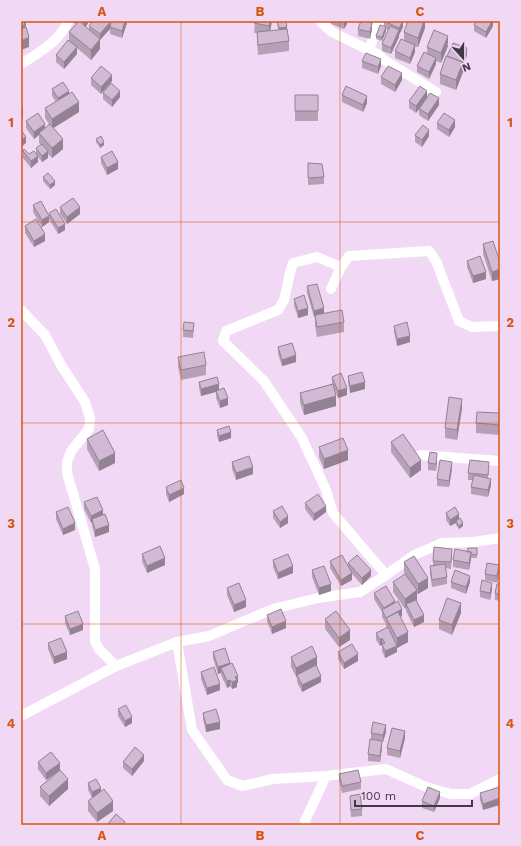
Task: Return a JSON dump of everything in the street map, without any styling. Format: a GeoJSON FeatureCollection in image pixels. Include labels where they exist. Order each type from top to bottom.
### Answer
{"type":"FeatureCollection","features":[{"type":"Feature","properties":{"kind":"street"},"geometry":{"type":"LineString","coordinates":[[21,64],[55,40],[64,30],[68,21]]}},
{"type":"Feature","properties":{"kind":"street"},"geometry":{"type":"LineString","coordinates":[[320,21],[332,32],[379,55],[384,60],[436,92]]}},
{"type":"Feature","properties":{"kind":"street"},"geometry":{"type":"LineString","coordinates":[[369,50],[379,21]]}},
{"type":"Feature","properties":{"kind":"street"},"geometry":{"type":"LineString","coordinates":[[331,289],[341,267],[349,256],[429,251],[436,261],[459,321],[472,327],[500,326]]}},
{"type":"Feature","properties":{"kind":"street"},"geometry":{"type":"LineString","coordinates":[[341,267],[317,257],[293,263],[284,300],[278,310],[226,331],[224,341],[264,380],[302,438],[326,490],[333,513],[386,575]]}},
{"type":"Feature","properties":{"kind":"street"},"geometry":{"type":"LineString","coordinates":[[21,310],[45,335],[85,402],[90,418],[89,429],[71,451],[67,462],[67,472],[95,569],[95,642],[116,666]]}},
{"type":"Feature","properties":{"kind":"street"},"geometry":{"type":"LineString","coordinates":[[420,455],[500,461]]}},
{"type":"Feature","properties":{"kind":"street"},"geometry":{"type":"LineString","coordinates":[[21,716],[116,666],[177,642],[209,636],[273,609],[318,598],[360,592],[414,555],[442,543],[474,542],[500,538]]}},
{"type":"Feature","properties":{"kind":"street"},"geometry":{"type":"LineString","coordinates":[[177,642],[192,730],[227,780],[242,786],[273,779],[326,776],[386,769],[426,787],[451,794],[470,794],[500,779]]}},
{"type":"Feature","properties":{"kind":"street"},"geometry":{"type":"LineString","coordinates":[[306,825],[305,821],[326,776]]}},
{"type":"Feature","properties":{"kind":"building"},"geometry":{"type":"Polygon","coordinates":[[[21,21],[25,21],[23,28],[21,28],[21,21]]]}},
{"type":"Feature","properties":{"kind":"building"},"geometry":{"type":"Polygon","coordinates":[[[79,21],[100,39],[91,50],[69,32],[79,21]]]}},
{"type":"Feature","properties":{"kind":"building"},"geometry":{"type":"Polygon","coordinates":[[[93,21],[110,22],[100,34],[89,26],[93,21]]]}},
{"type":"Feature","properties":{"kind":"building"},"geometry":{"type":"Polygon","coordinates":[[[112,21],[125,21],[122,31],[110,27],[112,21]]]}},
{"type":"Feature","properties":{"kind":"building"},"geometry":{"type":"Polygon","coordinates":[[[255,21],[270,21],[269,26],[254,23],[255,21]]]}},
{"type":"Feature","properties":{"kind":"building"},"geometry":{"type":"Polygon","coordinates":[[[277,21],[286,21],[287,27],[279,28],[277,21]]]}},
{"type":"Feature","properties":{"kind":"building"},"geometry":{"type":"Polygon","coordinates":[[[361,21],[372,23],[370,32],[358,29],[361,21]]]}},
{"type":"Feature","properties":{"kind":"building"},"geometry":{"type":"Polygon","coordinates":[[[384,21],[403,21],[399,28],[384,21]]]}},
{"type":"Feature","properties":{"kind":"building"},"geometry":{"type":"Polygon","coordinates":[[[408,21],[424,21],[418,38],[404,32],[408,21]]]}},
{"type":"Feature","properties":{"kind":"building"},"geometry":{"type":"Polygon","coordinates":[[[476,21],[492,21],[486,32],[474,25],[476,21]]]}},
{"type":"Feature","properties":{"kind":"building"},"geometry":{"type":"Polygon","coordinates":[[[380,25],[386,27],[382,37],[376,36],[380,25]]]}},
{"type":"Feature","properties":{"kind":"building"},"geometry":{"type":"Polygon","coordinates":[[[390,26],[399,30],[391,48],[382,44],[390,26]]]}},
{"type":"Feature","properties":{"kind":"building"},"geometry":{"type":"Polygon","coordinates":[[[26,27],[29,37],[21,41],[21,29],[26,27]]]}},
{"type":"Feature","properties":{"kind":"building"},"geometry":{"type":"Polygon","coordinates":[[[287,29],[289,41],[258,45],[257,32],[287,29]]]}},
{"type":"Feature","properties":{"kind":"building"},"geometry":{"type":"Polygon","coordinates":[[[434,30],[448,36],[441,53],[427,47],[434,30]]]}},
{"type":"Feature","properties":{"kind":"building"},"geometry":{"type":"Polygon","coordinates":[[[401,39],[415,45],[410,58],[395,51],[401,39]]]}},
{"type":"Feature","properties":{"kind":"building"},"geometry":{"type":"Polygon","coordinates":[[[68,40],[77,47],[64,62],[56,55],[68,40]]]}},
{"type":"Feature","properties":{"kind":"building"},"geometry":{"type":"Polygon","coordinates":[[[453,43],[467,48],[462,62],[447,56],[453,43]]]}},
{"type":"Feature","properties":{"kind":"building"},"geometry":{"type":"Polygon","coordinates":[[[424,52],[436,58],[429,72],[417,66],[424,52]]]}},
{"type":"Feature","properties":{"kind":"building"},"geometry":{"type":"Polygon","coordinates":[[[366,53],[381,59],[378,67],[362,61],[366,53]]]}},
{"type":"Feature","properties":{"kind":"building"},"geometry":{"type":"Polygon","coordinates":[[[446,56],[463,62],[456,80],[440,74],[446,56]]]}},
{"type":"Feature","properties":{"kind":"building"},"geometry":{"type":"Polygon","coordinates":[[[101,66],[112,75],[101,87],[91,78],[101,66]]]}},
{"type":"Feature","properties":{"kind":"building"},"geometry":{"type":"Polygon","coordinates":[[[388,66],[402,73],[395,85],[381,77],[388,66]]]}},
{"type":"Feature","properties":{"kind":"building"},"geometry":{"type":"Polygon","coordinates":[[[63,82],[69,91],[58,98],[52,89],[63,82]]]}},
{"type":"Feature","properties":{"kind":"building"},"geometry":{"type":"Polygon","coordinates":[[[111,83],[120,91],[112,100],[103,93],[111,83]]]}},
{"type":"Feature","properties":{"kind":"building"},"geometry":{"type":"Polygon","coordinates":[[[346,86],[367,96],[363,105],[342,95],[346,86]]]}},
{"type":"Feature","properties":{"kind":"building"},"geometry":{"type":"Polygon","coordinates":[[[420,86],[427,91],[416,106],[409,101],[420,86]]]}},
{"type":"Feature","properties":{"kind":"building"},"geometry":{"type":"Polygon","coordinates":[[[72,92],[79,102],[52,119],[45,108],[72,92]]]}},
{"type":"Feature","properties":{"kind":"building"},"geometry":{"type":"Polygon","coordinates":[[[430,93],[439,98],[428,114],[419,109],[430,93]]]}},
{"type":"Feature","properties":{"kind":"building"},"geometry":{"type":"Polygon","coordinates":[[[295,95],[318,95],[318,111],[295,111],[295,95]]]}},
{"type":"Feature","properties":{"kind":"building"},"geometry":{"type":"Polygon","coordinates":[[[38,113],[45,124],[34,132],[26,121],[38,113]]]}},
{"type":"Feature","properties":{"kind":"building"},"geometry":{"type":"Polygon","coordinates":[[[444,113],[455,120],[449,130],[437,123],[444,113]]]}},
{"type":"Feature","properties":{"kind":"building"},"geometry":{"type":"Polygon","coordinates":[[[50,124],[63,139],[52,148],[39,133],[50,124]]]}},
{"type":"Feature","properties":{"kind":"building"},"geometry":{"type":"Polygon","coordinates":[[[423,125],[429,130],[422,140],[415,135],[423,125]]]}},
{"type":"Feature","properties":{"kind":"building"},"geometry":{"type":"Polygon","coordinates":[[[21,130],[26,137],[21,140],[21,130]]]}},
{"type":"Feature","properties":{"kind":"building"},"geometry":{"type":"Polygon","coordinates":[[[101,136],[104,142],[100,145],[96,139],[101,136]]]}},
{"type":"Feature","properties":{"kind":"building"},"geometry":{"type":"Polygon","coordinates":[[[42,144],[48,151],[42,156],[36,148],[42,144]]]}},
{"type":"Feature","properties":{"kind":"building"},"geometry":{"type":"Polygon","coordinates":[[[24,149],[29,154],[34,151],[38,156],[31,161],[23,151],[24,149]]]}},
{"type":"Feature","properties":{"kind":"building"},"geometry":{"type":"Polygon","coordinates":[[[112,151],[118,162],[107,168],[101,157],[112,151]]]}},
{"type":"Feature","properties":{"kind":"building"},"geometry":{"type":"Polygon","coordinates":[[[308,163],[322,164],[324,177],[308,178],[308,163]]]}},
{"type":"Feature","properties":{"kind":"building"},"geometry":{"type":"Polygon","coordinates":[[[48,173],[55,181],[50,185],[43,177],[48,173]]]}},
{"type":"Feature","properties":{"kind":"building"},"geometry":{"type":"Polygon","coordinates":[[[73,198],[80,207],[67,217],[60,207],[73,198]]]}},
{"type":"Feature","properties":{"kind":"building"},"geometry":{"type":"Polygon","coordinates":[[[41,201],[49,216],[42,220],[33,205],[41,201]]]}},
{"type":"Feature","properties":{"kind":"building"},"geometry":{"type":"Polygon","coordinates":[[[56,209],[65,224],[58,228],[49,213],[56,209]]]}},
{"type":"Feature","properties":{"kind":"building"},"geometry":{"type":"Polygon","coordinates":[[[36,219],[45,234],[34,241],[25,226],[36,219]]]}},
{"type":"Feature","properties":{"kind":"building"},"geometry":{"type":"Polygon","coordinates":[[[493,241],[500,262],[500,269],[492,272],[483,244],[493,241]]]}},
{"type":"Feature","properties":{"kind":"building"},"geometry":{"type":"Polygon","coordinates":[[[480,256],[486,272],[473,276],[467,261],[480,256]]]}},
{"type":"Feature","properties":{"kind":"building"},"geometry":{"type":"Polygon","coordinates":[[[317,284],[324,308],[314,311],[307,286],[317,284]]]}},
{"type":"Feature","properties":{"kind":"building"},"geometry":{"type":"Polygon","coordinates":[[[304,295],[308,308],[298,311],[294,299],[304,295]]]}},
{"type":"Feature","properties":{"kind":"building"},"geometry":{"type":"Polygon","coordinates":[[[342,310],[344,322],[317,327],[315,315],[342,310]]]}},
{"type":"Feature","properties":{"kind":"building"},"geometry":{"type":"Polygon","coordinates":[[[184,322],[194,323],[193,331],[183,330],[184,322]]]}},
{"type":"Feature","properties":{"kind":"building"},"geometry":{"type":"Polygon","coordinates":[[[407,322],[410,336],[397,339],[394,326],[407,322]]]}},
{"type":"Feature","properties":{"kind":"building"},"geometry":{"type":"Polygon","coordinates":[[[292,343],[296,355],[282,360],[278,347],[292,343]]]}},
{"type":"Feature","properties":{"kind":"building"},"geometry":{"type":"Polygon","coordinates":[[[204,352],[206,365],[181,370],[178,357],[204,352]]]}},
{"type":"Feature","properties":{"kind":"building"},"geometry":{"type":"Polygon","coordinates":[[[362,372],[365,382],[350,386],[348,376],[362,372]]]}},
{"type":"Feature","properties":{"kind":"building"},"geometry":{"type":"Polygon","coordinates":[[[341,373],[347,388],[338,391],[332,377],[341,373]]]}},
{"type":"Feature","properties":{"kind":"building"},"geometry":{"type":"Polygon","coordinates":[[[217,377],[219,384],[201,389],[199,382],[217,377]]]}},
{"type":"Feature","properties":{"kind":"building"},"geometry":{"type":"Polygon","coordinates":[[[333,384],[336,396],[304,405],[300,393],[333,384]]]}},
{"type":"Feature","properties":{"kind":"building"},"geometry":{"type":"Polygon","coordinates":[[[224,388],[228,398],[220,401],[216,391],[224,388]]]}},
{"type":"Feature","properties":{"kind":"building"},"geometry":{"type":"Polygon","coordinates":[[[449,397],[462,399],[457,430],[445,428],[449,397]]]}},
{"type":"Feature","properties":{"kind":"building"},"geometry":{"type":"Polygon","coordinates":[[[477,412],[500,413],[500,425],[476,423],[477,412]]]}},
{"type":"Feature","properties":{"kind":"building"},"geometry":{"type":"Polygon","coordinates":[[[229,426],[231,432],[219,436],[217,430],[229,426]]]}},
{"type":"Feature","properties":{"kind":"building"},"geometry":{"type":"Polygon","coordinates":[[[103,430],[115,453],[99,461],[87,439],[103,430]]]}},
{"type":"Feature","properties":{"kind":"building"},"geometry":{"type":"Polygon","coordinates":[[[403,434],[421,460],[410,468],[391,442],[403,434]]]}},
{"type":"Feature","properties":{"kind":"building"},"geometry":{"type":"Polygon","coordinates":[[[343,438],[348,450],[324,459],[319,447],[343,438]]]}},
{"type":"Feature","properties":{"kind":"building"},"geometry":{"type":"Polygon","coordinates":[[[430,452],[437,453],[436,464],[428,463],[430,452]]]}},
{"type":"Feature","properties":{"kind":"building"},"geometry":{"type":"Polygon","coordinates":[[[249,456],[253,467],[236,473],[232,462],[249,456]]]}},
{"type":"Feature","properties":{"kind":"building"},"geometry":{"type":"Polygon","coordinates":[[[440,460],[452,462],[449,481],[437,479],[440,460]]]}},
{"type":"Feature","properties":{"kind":"building"},"geometry":{"type":"Polygon","coordinates":[[[470,460],[489,462],[488,475],[468,473],[470,460]]]}},
{"type":"Feature","properties":{"kind":"building"},"geometry":{"type":"Polygon","coordinates":[[[474,475],[491,479],[488,490],[471,487],[474,475]]]}},
{"type":"Feature","properties":{"kind":"building"},"geometry":{"type":"Polygon","coordinates":[[[181,480],[184,488],[169,495],[166,487],[181,480]]]}},
{"type":"Feature","properties":{"kind":"building"},"geometry":{"type":"Polygon","coordinates":[[[318,494],[326,506],[314,514],[305,503],[318,494]]]}},
{"type":"Feature","properties":{"kind":"building"},"geometry":{"type":"Polygon","coordinates":[[[97,497],[103,510],[91,516],[84,502],[97,497]]]}},
{"type":"Feature","properties":{"kind":"building"},"geometry":{"type":"Polygon","coordinates":[[[282,506],[288,516],[280,522],[273,511],[282,506]]]}},
{"type":"Feature","properties":{"kind":"building"},"geometry":{"type":"Polygon","coordinates":[[[68,507],[75,523],[63,529],[56,512],[68,507]]]}},
{"type":"Feature","properties":{"kind":"building"},"geometry":{"type":"Polygon","coordinates":[[[455,507],[459,514],[450,520],[446,513],[455,507]]]}},
{"type":"Feature","properties":{"kind":"building"},"geometry":{"type":"Polygon","coordinates":[[[105,514],[109,525],[95,530],[92,519],[105,514]]]}},
{"type":"Feature","properties":{"kind":"building"},"geometry":{"type":"Polygon","coordinates":[[[460,518],[463,523],[459,526],[456,521],[460,518]]]}},
{"type":"Feature","properties":{"kind":"building"},"geometry":{"type":"Polygon","coordinates":[[[160,546],[165,558],[147,566],[142,554],[160,546]]]}},
{"type":"Feature","properties":{"kind":"building"},"geometry":{"type":"Polygon","coordinates":[[[434,547],[452,549],[451,562],[433,561],[434,547]]]}},
{"type":"Feature","properties":{"kind":"building"},"geometry":{"type":"Polygon","coordinates":[[[468,548],[477,548],[477,555],[467,552],[468,548]]]}},
{"type":"Feature","properties":{"kind":"building"},"geometry":{"type":"Polygon","coordinates":[[[455,549],[471,552],[469,563],[453,560],[455,549]]]}},
{"type":"Feature","properties":{"kind":"building"},"geometry":{"type":"Polygon","coordinates":[[[288,554],[293,566],[278,573],[273,560],[288,554]]]}},
{"type":"Feature","properties":{"kind":"building"},"geometry":{"type":"Polygon","coordinates":[[[342,555],[352,573],[341,580],[330,561],[342,555]]]}},
{"type":"Feature","properties":{"kind":"building"},"geometry":{"type":"Polygon","coordinates":[[[357,555],[371,570],[362,578],[348,563],[357,555]]]}},
{"type":"Feature","properties":{"kind":"building"},"geometry":{"type":"Polygon","coordinates":[[[414,556],[428,578],[418,584],[404,562],[414,556]]]}},
{"type":"Feature","properties":{"kind":"building"},"geometry":{"type":"Polygon","coordinates":[[[487,563],[499,565],[497,576],[485,574],[487,563]]]}},
{"type":"Feature","properties":{"kind":"building"},"geometry":{"type":"Polygon","coordinates":[[[445,564],[447,577],[432,580],[430,566],[445,564]]]}},
{"type":"Feature","properties":{"kind":"building"},"geometry":{"type":"Polygon","coordinates":[[[324,566],[331,584],[319,588],[312,570],[324,566]]]}},
{"type":"Feature","properties":{"kind":"building"},"geometry":{"type":"Polygon","coordinates":[[[455,570],[470,576],[466,587],[451,582],[455,570]]]}},
{"type":"Feature","properties":{"kind":"building"},"geometry":{"type":"Polygon","coordinates":[[[405,574],[417,590],[405,599],[393,582],[405,574]]]}},
{"type":"Feature","properties":{"kind":"building"},"geometry":{"type":"Polygon","coordinates":[[[482,580],[492,583],[490,593],[480,591],[482,580]]]}},
{"type":"Feature","properties":{"kind":"building"},"geometry":{"type":"Polygon","coordinates":[[[239,583],[246,600],[234,605],[227,588],[239,583]]]}},
{"type":"Feature","properties":{"kind":"building"},"geometry":{"type":"Polygon","coordinates":[[[497,584],[500,584],[500,595],[495,593],[497,584]]]}},
{"type":"Feature","properties":{"kind":"building"},"geometry":{"type":"Polygon","coordinates":[[[386,586],[395,601],[384,608],[374,593],[386,586]]]}},
{"type":"Feature","properties":{"kind":"building"},"geometry":{"type":"Polygon","coordinates":[[[447,598],[461,603],[452,625],[439,620],[447,598]]]}},
{"type":"Feature","properties":{"kind":"building"},"geometry":{"type":"Polygon","coordinates":[[[416,600],[424,615],[414,620],[406,604],[416,600]]]}},
{"type":"Feature","properties":{"kind":"building"},"geometry":{"type":"Polygon","coordinates":[[[398,601],[402,609],[386,618],[382,610],[398,601]]]}},
{"type":"Feature","properties":{"kind":"building"},"geometry":{"type":"Polygon","coordinates":[[[281,609],[286,621],[272,627],[267,615],[281,609]]]}},
{"type":"Feature","properties":{"kind":"building"},"geometry":{"type":"Polygon","coordinates":[[[78,611],[83,624],[70,629],[65,616],[78,611]]]}},
{"type":"Feature","properties":{"kind":"building"},"geometry":{"type":"Polygon","coordinates":[[[336,611],[350,630],[339,638],[325,619],[336,611]]]}},
{"type":"Feature","properties":{"kind":"building"},"geometry":{"type":"Polygon","coordinates":[[[398,612],[408,632],[397,638],[386,618],[398,612]]]}},
{"type":"Feature","properties":{"kind":"building"},"geometry":{"type":"Polygon","coordinates":[[[388,627],[397,646],[385,651],[382,644],[385,643],[382,638],[380,640],[376,633],[388,627]]]}},
{"type":"Feature","properties":{"kind":"building"},"geometry":{"type":"Polygon","coordinates":[[[61,638],[67,652],[54,657],[48,643],[61,638]]]}},
{"type":"Feature","properties":{"kind":"building"},"geometry":{"type":"Polygon","coordinates":[[[352,644],[358,654],[344,663],[338,652],[352,644]]]}},
{"type":"Feature","properties":{"kind":"building"},"geometry":{"type":"Polygon","coordinates":[[[312,646],[317,657],[296,668],[291,657],[312,646]]]}},
{"type":"Feature","properties":{"kind":"building"},"geometry":{"type":"Polygon","coordinates":[[[225,648],[230,663],[218,667],[213,652],[225,648]]]}},
{"type":"Feature","properties":{"kind":"building"},"geometry":{"type":"Polygon","coordinates":[[[232,663],[238,676],[235,677],[237,680],[232,682],[230,680],[227,681],[221,668],[232,663]]]}},
{"type":"Feature","properties":{"kind":"building"},"geometry":{"type":"Polygon","coordinates":[[[316,665],[321,676],[302,685],[297,675],[316,665]]]}},
{"type":"Feature","properties":{"kind":"building"},"geometry":{"type":"Polygon","coordinates":[[[214,667],[220,684],[207,688],[201,672],[214,667]]]}},
{"type":"Feature","properties":{"kind":"building"},"geometry":{"type":"Polygon","coordinates":[[[126,705],[132,717],[125,721],[118,709],[126,705]]]}},
{"type":"Feature","properties":{"kind":"building"},"geometry":{"type":"Polygon","coordinates":[[[216,709],[220,722],[206,725],[203,713],[216,709]]]}},
{"type":"Feature","properties":{"kind":"building"},"geometry":{"type":"Polygon","coordinates":[[[373,722],[386,725],[383,735],[371,733],[373,722]]]}},
{"type":"Feature","properties":{"kind":"building"},"geometry":{"type":"Polygon","coordinates":[[[392,728],[405,731],[400,751],[387,748],[392,728]]]}},
{"type":"Feature","properties":{"kind":"building"},"geometry":{"type":"Polygon","coordinates":[[[370,739],[382,741],[380,756],[368,754],[370,739]]]}},
{"type":"Feature","properties":{"kind":"building"},"geometry":{"type":"Polygon","coordinates":[[[135,747],[144,755],[132,769],[123,762],[135,747]]]}},
{"type":"Feature","properties":{"kind":"building"},"geometry":{"type":"Polygon","coordinates":[[[51,752],[60,763],[46,773],[38,762],[51,752]]]}},
{"type":"Feature","properties":{"kind":"building"},"geometry":{"type":"Polygon","coordinates":[[[60,770],[68,779],[49,796],[40,787],[60,770]]]}},
{"type":"Feature","properties":{"kind":"building"},"geometry":{"type":"Polygon","coordinates":[[[358,770],[361,782],[342,786],[339,774],[358,770]]]}},
{"type":"Feature","properties":{"kind":"building"},"geometry":{"type":"Polygon","coordinates":[[[96,779],[101,788],[92,792],[88,783],[96,779]]]}},
{"type":"Feature","properties":{"kind":"building"},"geometry":{"type":"Polygon","coordinates":[[[428,787],[440,792],[434,806],[422,801],[428,787]]]}},
{"type":"Feature","properties":{"kind":"building"},"geometry":{"type":"Polygon","coordinates":[[[500,787],[500,798],[483,804],[480,793],[500,787]]]}},
{"type":"Feature","properties":{"kind":"building"},"geometry":{"type":"Polygon","coordinates":[[[104,789],[113,801],[97,813],[88,801],[104,789]]]}},
{"type":"Feature","properties":{"kind":"building"},"geometry":{"type":"Polygon","coordinates":[[[360,794],[362,809],[351,810],[350,796],[360,794]]]}},
{"type":"Feature","properties":{"kind":"building"},"geometry":{"type":"Polygon","coordinates":[[[116,814],[125,822],[123,825],[107,825],[116,814]]]}}]}
